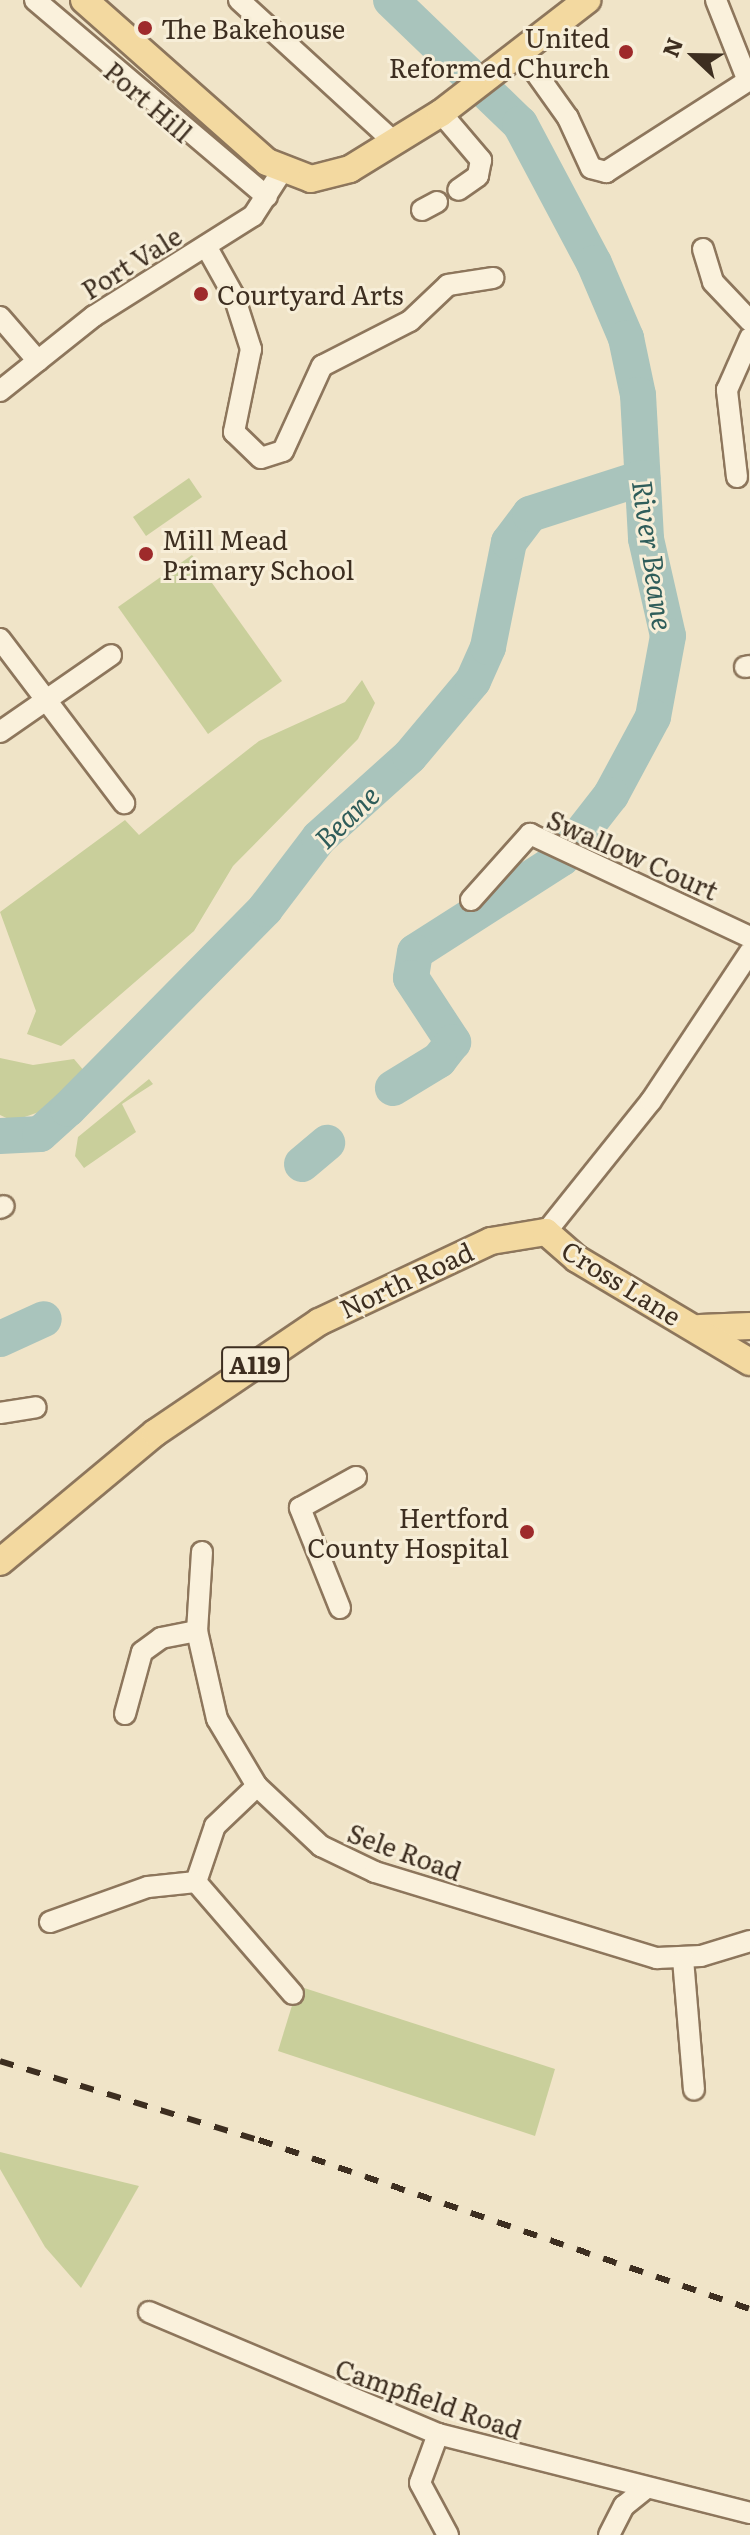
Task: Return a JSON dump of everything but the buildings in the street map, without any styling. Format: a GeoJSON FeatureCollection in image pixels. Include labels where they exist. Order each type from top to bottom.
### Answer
{"type":"FeatureCollection","features":[{"type":"Feature","properties":{"kind":"main road","name":"Port Hill"},"geometry":{"type":"LineString","coordinates":[[84,0],[282,171]]}},
{"type":"Feature","properties":{"kind":"main road"},"geometry":{"type":"LineString","coordinates":[[282,171],[323,178],[395,143],[449,107],[587,0]]}},
{"type":"Feature","properties":{"kind":"main road","name":"Cross Lane"},"geometry":{"type":"LineString","coordinates":[[546,1232],[577,1259],[700,1328],[750,1362]]}},
{"type":"Feature","properties":{"kind":"main road","name":"North Road"},"geometry":{"type":"LineString","coordinates":[[0,1562],[155,1433],[319,1322],[462,1249],[546,1232]]}},
{"type":"Feature","properties":{"kind":"main road","name":"Cross Lane"},"geometry":{"type":"LineString","coordinates":[[700,1328],[750,1326]]}},
{"type":"Feature","properties":{"kind":"street","name":"Port Hill"},"geometry":{"type":"LineString","coordinates":[[35,0],[267,197]]}},
{"type":"Feature","properties":{"kind":"street"},"geometry":{"type":"LineString","coordinates":[[239,0],[395,143]]}},
{"type":"Feature","properties":{"kind":"street"},"geometry":{"type":"LineString","coordinates":[[521,52],[568,118],[591,168],[606,172],[748,81],[721,8]]}},
{"type":"Feature","properties":{"kind":"street"},"geometry":{"type":"LineString","coordinates":[[449,107],[481,160],[478,176],[458,190]]}},
{"type":"Feature","properties":{"kind":"street","name":"Port Vale"},"geometry":{"type":"LineString","coordinates":[[0,391],[94,316],[253,216],[282,171]]}},
{"type":"Feature","properties":{"kind":"street"},"geometry":{"type":"LineString","coordinates":[[206,246],[234,296],[251,349],[234,432],[261,458],[283,451],[322,366],[410,321],[448,285],[493,278]]}},
{"type":"Feature","properties":{"kind":"street"},"geometry":{"type":"LineString","coordinates":[[703,249],[713,282],[750,321]]}},
{"type":"Feature","properties":{"kind":"street"},"geometry":{"type":"LineString","coordinates":[[0,317],[38,361]]}},
{"type":"Feature","properties":{"kind":"street"},"geometry":{"type":"LineString","coordinates":[[737,477],[727,390],[750,338]]}},
{"type":"Feature","properties":{"kind":"street"},"geometry":{"type":"LineString","coordinates":[[0,639],[124,803]]}},
{"type":"Feature","properties":{"kind":"street"},"geometry":{"type":"LineString","coordinates":[[0,732],[111,655]]}},
{"type":"Feature","properties":{"kind":"street","name":"Swallow Court"},"geometry":{"type":"LineString","coordinates":[[471,900],[530,834],[656,898],[685,901],[750,937]]}},
{"type":"Feature","properties":{"kind":"street"},"geometry":{"type":"LineString","coordinates":[[546,1232],[651,1101],[750,952]]}},
{"type":"Feature","properties":{"kind":"street"},"geometry":{"type":"LineString","coordinates":[[0,1413],[36,1407]]}},
{"type":"Feature","properties":{"kind":"street"},"geometry":{"type":"LineString","coordinates":[[340,1608],[300,1508],[356,1477]]}},
{"type":"Feature","properties":{"kind":"street","name":"Sele Road"},"geometry":{"type":"LineString","coordinates":[[202,1552],[197,1631],[217,1719],[257,1786],[321,1846],[353,1864],[640,1954],[683,1959],[750,1941]]}},
{"type":"Feature","properties":{"kind":"street"},"geometry":{"type":"LineString","coordinates":[[125,1714],[142,1652],[161,1638],[197,1631]]}},
{"type":"Feature","properties":{"kind":"street"},"geometry":{"type":"LineString","coordinates":[[196,1882],[211,1832],[257,1786]]}},
{"type":"Feature","properties":{"kind":"street"},"geometry":{"type":"LineString","coordinates":[[50,1922],[148,1887],[196,1882]]}},
{"type":"Feature","properties":{"kind":"street"},"geometry":{"type":"LineString","coordinates":[[196,1882],[293,1994]]}},
{"type":"Feature","properties":{"kind":"street"},"geometry":{"type":"LineString","coordinates":[[683,1959],[694,2090]]}},
{"type":"Feature","properties":{"kind":"street","name":"Campfield Road"},"geometry":{"type":"LineString","coordinates":[[149,2312],[438,2434],[644,2490],[750,2513]]}},
{"type":"Feature","properties":{"kind":"street"},"geometry":{"type":"LineString","coordinates":[[438,2434],[420,2483],[448,2535]]}},
{"type":"Feature","properties":{"kind":"street"},"geometry":{"type":"LineString","coordinates":[[609,2535],[624,2506],[644,2490]]}},
{"type":"Feature","properties":{"kind":"green space"},"geometry":{"type":"Polygon","coordinates":[[[189,478],[202,497],[146,536],[133,517],[189,478]]]}},
{"type":"Feature","properties":{"kind":"green space"},"geometry":{"type":"Polygon","coordinates":[[[192,555],[282,681],[208,734],[118,607],[192,555]]]}},
{"type":"Feature","properties":{"kind":"green space"},"geometry":{"type":"Polygon","coordinates":[[[362,680],[375,703],[358,739],[233,866],[194,931],[61,1046],[27,1034],[36,1011],[0,912],[125,820],[139,835],[259,741],[345,702],[362,680]]]}},
{"type":"Feature","properties":{"kind":"green space"},"geometry":{"type":"Polygon","coordinates":[[[0,1058],[33,1065],[74,1059],[85,1072],[39,1112],[13,1121],[0,1115],[0,1058]]]}},
{"type":"Feature","properties":{"kind":"green space"},"geometry":{"type":"Polygon","coordinates":[[[149,1079],[153,1084],[122,1104],[136,1132],[84,1168],[75,1156],[78,1137],[149,1079]]]}},
{"type":"Feature","properties":{"kind":"green space"},"geometry":{"type":"Polygon","coordinates":[[[298,1986],[555,2069],[535,2136],[278,2051],[298,1986]]]}},
{"type":"Feature","properties":{"kind":"green space"},"geometry":{"type":"Polygon","coordinates":[[[0,2152],[139,2186],[81,2288],[45,2247],[0,2169],[0,2152]]]}},
{"type":"Feature","properties":{"kind":"waterway","name":"River Beane"},"geometry":{"type":"LineString","coordinates":[[391,0],[520,124],[594,263],[626,338],[638,395],[646,539],[668,636],[653,717],[611,795],[562,858],[415,952],[411,978],[453,1042],[439,1060],[393,1088]]}},
{"type":"Feature","properties":{"kind":"waterway","name":"Beane"},"geometry":{"type":"LineString","coordinates":[[0,1136],[40,1134],[68,1109],[265,909],[319,838],[410,756],[473,681],[488,647],[509,542],[530,514],[642,478]]}},
{"type":"Feature","properties":{"kind":"waterway","name":"River Beane"},"geometry":{"type":"LineString","coordinates":[[302,1164],[327,1143]]}},
{"type":"Feature","properties":{"kind":"waterway","name":"River Beane"},"geometry":{"type":"LineString","coordinates":[[0,1339],[44,1319]]}},
{"type":"Feature","properties":{"kind":"railway"},"geometry":{"type":"LineString","coordinates":[[0,2061],[259,2140],[750,2309]]}},
{"type":"Feature","properties":{"kind":"place","name":"The Bakehouse"},"geometry":{"type":"Point","coordinates":[145,28]}},
{"type":"Feature","properties":{"kind":"place","name":"United Reformed Church"},"geometry":{"type":"Point","coordinates":[626,52]}},
{"type":"Feature","properties":{"kind":"place","name":"Courtyard Arts"},"geometry":{"type":"Point","coordinates":[201,294]}},
{"type":"Feature","properties":{"kind":"place","name":"Mill Mead Primary School"},"geometry":{"type":"Point","coordinates":[146,554]}},
{"type":"Feature","properties":{"kind":"place","name":"Hertford County Hospital"},"geometry":{"type":"Point","coordinates":[527,1532]}}]}
